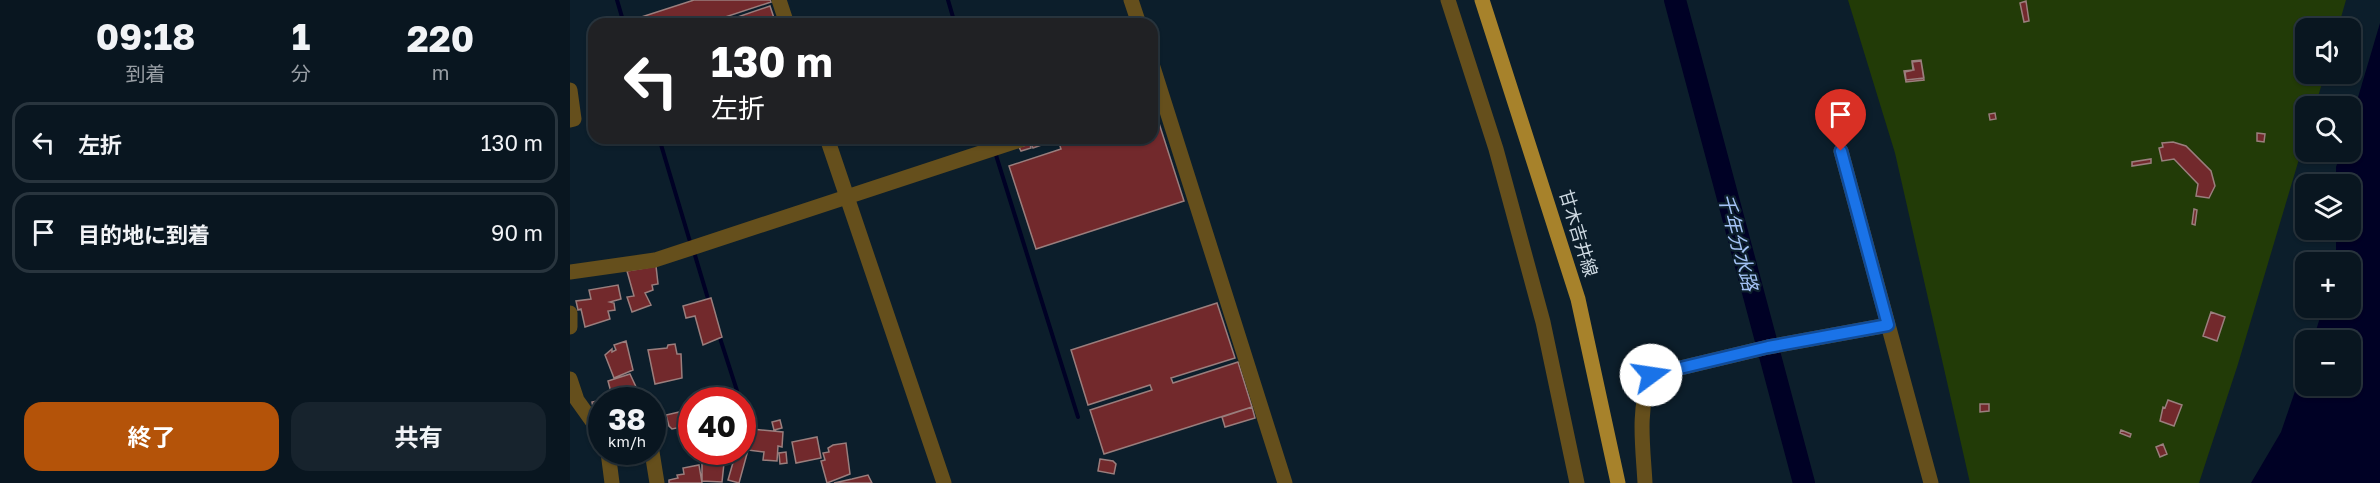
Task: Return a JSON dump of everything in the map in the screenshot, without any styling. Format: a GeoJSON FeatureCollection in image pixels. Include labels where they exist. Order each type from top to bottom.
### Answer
{"type":"FeatureCollection","features":[{"type":"Feature","properties":{"kind":"main road","name":"甘木吉井線"},"geometry":{"type":"LineString","coordinates":[[1482,0],[1535,158],[1578,298],[1618,483]]}},
{"type":"Feature","properties":{"kind":"street"},"geometry":{"type":"LineString","coordinates":[[779,0],[785,18]]}},
{"type":"Feature","properties":{"kind":"street"},"geometry":{"type":"LineString","coordinates":[[1131,0],[1137,18]]}},
{"type":"Feature","properties":{"kind":"street"},"geometry":{"type":"LineString","coordinates":[[1448,0],[1496,149],[1543,322],[1576,483]]}},
{"type":"Feature","properties":{"kind":"street"},"geometry":{"type":"LineString","coordinates":[[570,90],[574,119],[570,120]]}},
{"type":"Feature","properties":{"kind":"street"},"geometry":{"type":"LineString","coordinates":[[1158,100],[1285,483]]}},
{"type":"Feature","properties":{"kind":"street"},"geometry":{"type":"LineString","coordinates":[[829,144],[944,483]]}},
{"type":"Feature","properties":{"kind":"street"},"geometry":{"type":"LineString","coordinates":[[571,267],[655,260],[1009,144]]}},
{"type":"Feature","properties":{"kind":"street"},"geometry":{"type":"LineString","coordinates":[[1841,151],[1931,483]]}},
{"type":"Feature","properties":{"kind":"street"},"geometry":{"type":"LineString","coordinates":[[570,313],[570,327]]}},
{"type":"Feature","properties":{"kind":"street"},"geometry":{"type":"LineString","coordinates":[[1645,483],[1641,417],[1644,393],[1651,375],[1768,347],[1888,325]]}},
{"type":"Feature","properties":{"kind":"street"},"geometry":{"type":"LineString","coordinates":[[570,379],[577,400],[588,415]]}},
{"type":"Feature","properties":{"kind":"street"},"geometry":{"type":"LineString","coordinates":[[610,465],[612,483]]}},
{"type":"Feature","properties":{"kind":"street"},"geometry":{"type":"LineString","coordinates":[[654,465],[657,483]]}},
{"type":"Feature","properties":{"kind":"green space"},"geometry":{"type":"Polygon","coordinates":[[[1848,0],[2346,0],[2341,18],[2295,18],[2295,84],[2322,84],[2318,96],[2295,96],[2295,162],[2298,162],[2238,364],[2199,483],[1970,483],[1895,153],[1848,0]]]}},
{"type":"Feature","properties":{"kind":"water"},"geometry":{"type":"Polygon","coordinates":[[[2380,23],[2380,483],[2251,483],[2281,432],[2295,391],[2295,396],[2361,396],[2361,330],[2316,330],[2320,318],[2361,318],[2361,252],[2336,252],[2336,240],[2361,240],[2361,174],[2336,174],[2338,162],[2361,162],[2361,96],[2358,96],[2380,23]]]}},
{"type":"Feature","properties":{"kind":"building"},"geometry":{"type":"Polygon","coordinates":[[[694,0],[770,0],[771,2],[722,18],[638,18],[694,0]]]}},
{"type":"Feature","properties":{"kind":"building"},"geometry":{"type":"Polygon","coordinates":[[[2026,1],[2029,21],[2024,22],[2020,3],[2026,1]]]}},
{"type":"Feature","properties":{"kind":"building"},"geometry":{"type":"Polygon","coordinates":[[[770,6],[774,18],[735,18],[770,6]]]}},
{"type":"Feature","properties":{"kind":"building"},"geometry":{"type":"Polygon","coordinates":[[[1921,60],[1924,78],[1906,80],[1905,72],[1914,70],[1912,61],[1921,60]]]}},
{"type":"Feature","properties":{"kind":"building"},"geometry":{"type":"Polygon","coordinates":[[[1921,61],[1924,80],[1906,82],[1904,71],[1913,70],[1912,62],[1921,61]]]}},
{"type":"Feature","properties":{"kind":"building"},"geometry":{"type":"Polygon","coordinates":[[[1995,113],[1996,119],[1990,120],[1989,114],[1995,113]]]}},
{"type":"Feature","properties":{"kind":"building"},"geometry":{"type":"Polygon","coordinates":[[[1158,120],[1184,201],[1036,249],[1009,166],[1061,149],[1059,144],[1158,144],[1158,120]]]}},
{"type":"Feature","properties":{"kind":"building"},"geometry":{"type":"Polygon","coordinates":[[[2257,133],[2265,134],[2264,142],[2257,141],[2257,133]]]}},
{"type":"Feature","properties":{"kind":"building"},"geometry":{"type":"Polygon","coordinates":[[[2173,142],[2186,146],[2211,171],[2215,186],[2209,198],[2196,196],[2198,184],[2174,159],[2162,161],[2159,148],[2163,147],[2162,143],[2173,142]]]}},
{"type":"Feature","properties":{"kind":"building"},"geometry":{"type":"Polygon","coordinates":[[[1030,144],[1031,148],[1021,151],[1019,147],[1030,144]]]}},
{"type":"Feature","properties":{"kind":"building"},"geometry":{"type":"Polygon","coordinates":[[[1031,144],[1044,144],[1033,148],[1031,144]]]}},
{"type":"Feature","properties":{"kind":"building"},"geometry":{"type":"Polygon","coordinates":[[[2151,159],[2151,163],[2132,166],[2132,162],[2151,159]]]}},
{"type":"Feature","properties":{"kind":"building"},"geometry":{"type":"Polygon","coordinates":[[[2194,209],[2197,210],[2195,225],[2192,224],[2194,209]]]}},
{"type":"Feature","properties":{"kind":"building"},"geometry":{"type":"Polygon","coordinates":[[[656,266],[658,284],[652,285],[653,290],[645,293],[651,305],[632,312],[627,297],[634,296],[627,271],[656,266]]]}},
{"type":"Feature","properties":{"kind":"building"},"geometry":{"type":"Polygon","coordinates":[[[618,285],[621,299],[610,302],[614,303],[615,310],[608,311],[610,319],[585,327],[581,309],[578,310],[576,301],[591,299],[589,290],[618,285]]]}},
{"type":"Feature","properties":{"kind":"building"},"geometry":{"type":"Polygon","coordinates":[[[711,298],[722,337],[703,345],[695,316],[686,318],[683,306],[711,298]]]}},
{"type":"Feature","properties":{"kind":"building"},"geometry":{"type":"Polygon","coordinates":[[[1217,303],[1235,358],[1171,378],[1173,383],[1238,362],[1252,407],[1104,454],[1090,410],[1152,390],[1150,385],[1088,405],[1071,350],[1217,303]]]}},
{"type":"Feature","properties":{"kind":"building"},"geometry":{"type":"Polygon","coordinates":[[[2211,312],[2225,317],[2217,341],[2203,336],[2211,312]]]}},
{"type":"Feature","properties":{"kind":"building"},"geometry":{"type":"Polygon","coordinates":[[[626,341],[633,370],[614,378],[605,355],[612,349],[612,352],[616,350],[614,345],[626,341]]]}},
{"type":"Feature","properties":{"kind":"building"},"geometry":{"type":"Polygon","coordinates":[[[675,344],[677,354],[681,354],[682,378],[655,384],[648,350],[667,348],[668,345],[675,344]]]}},
{"type":"Feature","properties":{"kind":"building"},"geometry":{"type":"Polygon","coordinates":[[[630,374],[636,387],[610,387],[608,381],[630,374]]]}},
{"type":"Feature","properties":{"kind":"building"},"geometry":{"type":"Polygon","coordinates":[[[2168,400],[2182,405],[2174,426],[2160,421],[2163,407],[2165,408],[2168,400]]]}},
{"type":"Feature","properties":{"kind":"building"},"geometry":{"type":"Polygon","coordinates":[[[1980,404],[1989,404],[1989,411],[1980,412],[1980,404]]]}},
{"type":"Feature","properties":{"kind":"building"},"geometry":{"type":"Polygon","coordinates":[[[1252,407],[1255,418],[1225,427],[1222,417],[1252,407]]]}},
{"type":"Feature","properties":{"kind":"building"},"geometry":{"type":"Polygon","coordinates":[[[678,412],[678,428],[672,429],[669,426],[666,415],[678,412]]]}},
{"type":"Feature","properties":{"kind":"building"},"geometry":{"type":"Polygon","coordinates":[[[780,420],[782,428],[774,430],[772,422],[780,420]]]}},
{"type":"Feature","properties":{"kind":"building"},"geometry":{"type":"Polygon","coordinates":[[[756,429],[783,432],[782,447],[778,446],[777,461],[763,460],[764,452],[756,451],[756,429]]]}},
{"type":"Feature","properties":{"kind":"building"},"geometry":{"type":"Polygon","coordinates":[[[2121,430],[2131,434],[2130,437],[2120,433],[2121,430]]]}},
{"type":"Feature","properties":{"kind":"building"},"geometry":{"type":"Polygon","coordinates":[[[817,437],[821,458],[796,463],[792,442],[817,437]]]}},
{"type":"Feature","properties":{"kind":"building"},"geometry":{"type":"Polygon","coordinates":[[[846,443],[850,474],[827,483],[821,461],[825,460],[823,453],[829,452],[828,448],[833,445],[846,443]]]}},
{"type":"Feature","properties":{"kind":"building"},"geometry":{"type":"Polygon","coordinates":[[[2163,444],[2167,454],[2160,457],[2156,447],[2163,444]]]}},
{"type":"Feature","properties":{"kind":"building"},"geometry":{"type":"Polygon","coordinates":[[[786,452],[787,463],[780,464],[779,453],[786,452]]]}},
{"type":"Feature","properties":{"kind":"building"},"geometry":{"type":"Polygon","coordinates":[[[1100,459],[1113,461],[1116,464],[1114,474],[1098,471],[1100,459]]]}},
{"type":"Feature","properties":{"kind":"building"},"geometry":{"type":"Polygon","coordinates":[[[699,465],[702,483],[669,483],[669,480],[678,478],[677,475],[684,474],[683,468],[699,465]]]}},
{"type":"Feature","properties":{"kind":"building"},"geometry":{"type":"Polygon","coordinates":[[[702,465],[724,465],[722,482],[702,481],[702,465]]]}},
{"type":"Feature","properties":{"kind":"building"},"geometry":{"type":"Polygon","coordinates":[[[732,465],[744,465],[739,483],[728,480],[732,465]]]}},
{"type":"Feature","properties":{"kind":"building"},"geometry":{"type":"Polygon","coordinates":[[[868,475],[872,483],[834,483],[852,479],[868,475]]]}},
{"type":"Feature","properties":{"kind":"waterway"},"geometry":{"type":"LineString","coordinates":[[617,0],[622,18]]}},
{"type":"Feature","properties":{"kind":"waterway"},"geometry":{"type":"LineString","coordinates":[[948,0],[953,18]]}},
{"type":"Feature","properties":{"kind":"waterway","name":"千年分水路"},"geometry":{"type":"LineString","coordinates":[[1675,0],[1804,483]]}},
{"type":"Feature","properties":{"kind":"waterway"},"geometry":{"type":"LineString","coordinates":[[661,144],[691,245]]}},
{"type":"Feature","properties":{"kind":"waterway"},"geometry":{"type":"LineString","coordinates":[[995,152],[1078,417]]}},
{"type":"Feature","properties":{"kind":"waterway"},"geometry":{"type":"LineString","coordinates":[[694,252],[709,302]]}},
{"type":"Feature","properties":{"kind":"waterway"},"geometry":{"type":"LineString","coordinates":[[719,335],[736,387]]}},
{"type":"Feature","properties":{"kind":"route"},"geometry":{"type":"LineString","coordinates":[[1651,375],[1768,347],[1888,325],[1841,151]]}}]}
